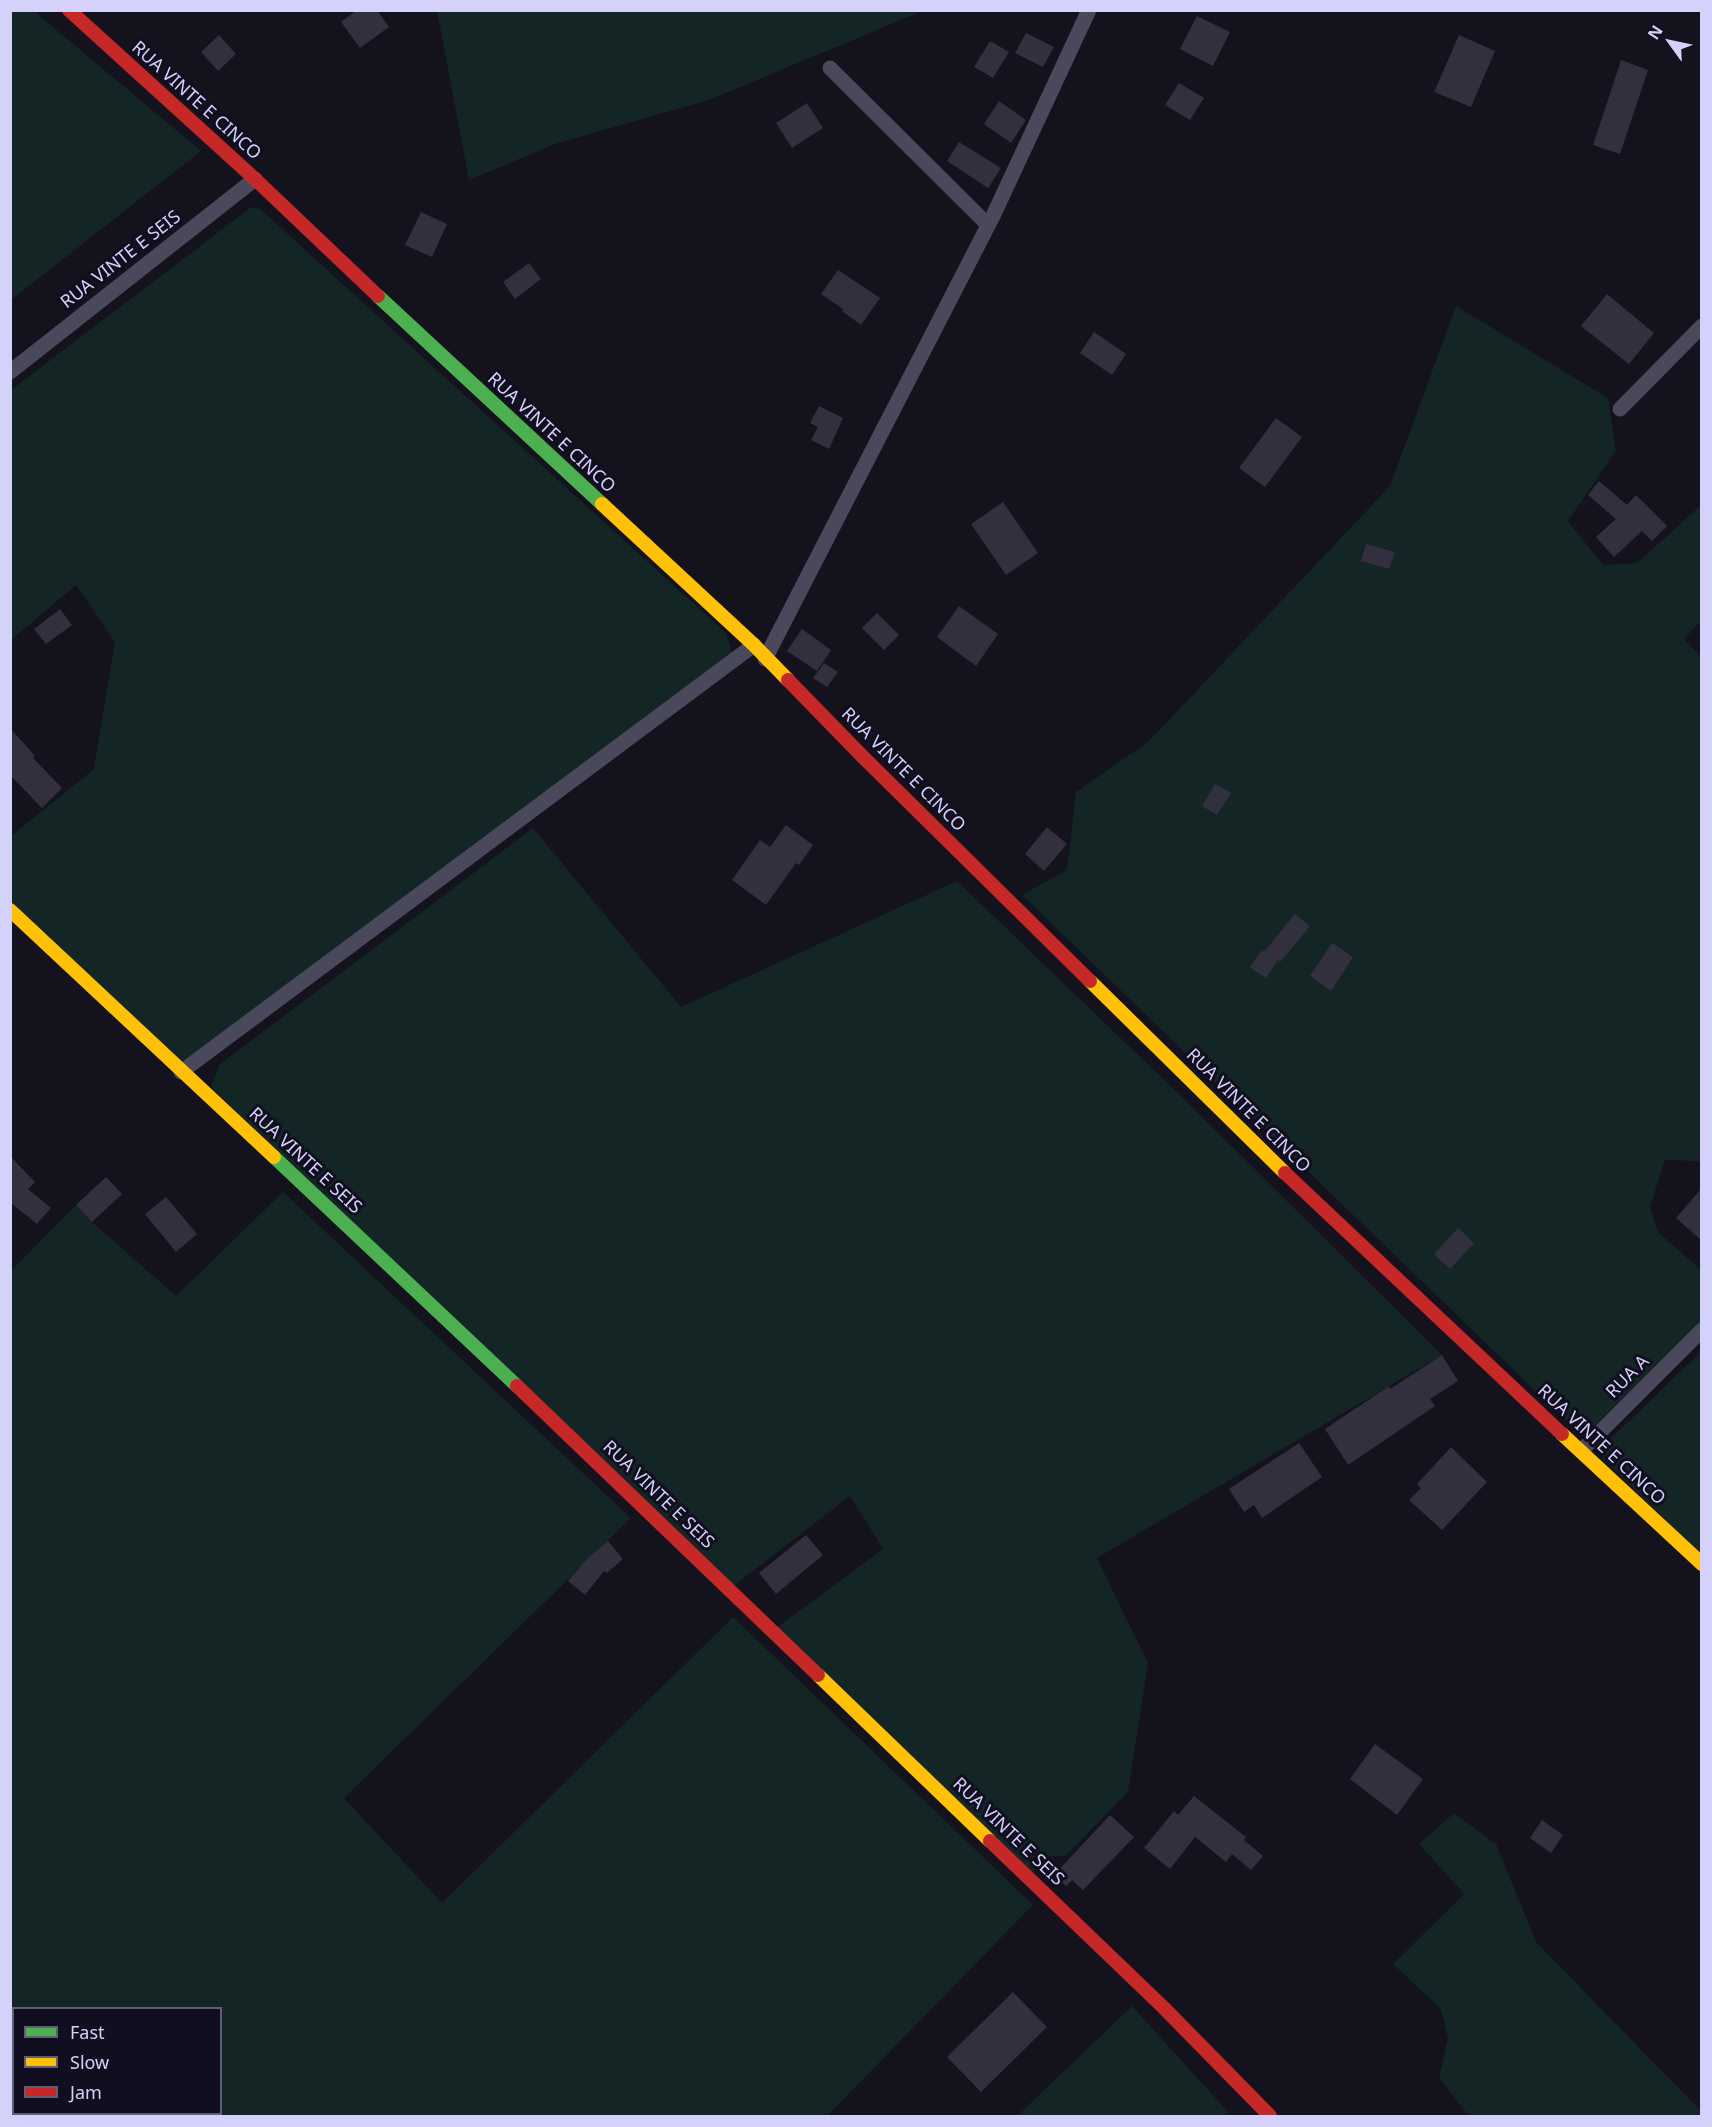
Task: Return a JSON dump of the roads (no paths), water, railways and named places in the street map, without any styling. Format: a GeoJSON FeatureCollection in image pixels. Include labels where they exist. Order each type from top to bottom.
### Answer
{"type":"FeatureCollection","features":[{"type":"Feature","properties":{"kind":"street","name":"RUA VINTE E CINCO"},"geometry":{"type":"LineString","coordinates":[[69,10],[255,179],[416,332],[754,645],[765,659],[1308,1196],[1701,1564]]}},
{"type":"Feature","properties":{"kind":"street"},"geometry":{"type":"LineString","coordinates":[[765,659],[988,225],[1089,10]]}},
{"type":"Feature","properties":{"kind":"street"},"geometry":{"type":"LineString","coordinates":[[830,68],[988,225]]}},
{"type":"Feature","properties":{"kind":"street","name":"RUA VINTE E SEIS"},"geometry":{"type":"LineString","coordinates":[[10,372],[255,179]]}},
{"type":"Feature","properties":{"kind":"street"},"geometry":{"type":"LineString","coordinates":[[1620,409],[1701,326]]}},
{"type":"Feature","properties":{"kind":"street"},"geometry":{"type":"LineString","coordinates":[[182,1072],[754,645]]}},
{"type":"Feature","properties":{"kind":"street","name":"RUA VINTE E SEIS"},"geometry":{"type":"LineString","coordinates":[[10,910],[512,1381],[1164,2008],[1270,2116]]}},
{"type":"Feature","properties":{"kind":"street","name":"RUA A"},"geometry":{"type":"LineString","coordinates":[[1581,1451],[1701,1330]]}}]}
